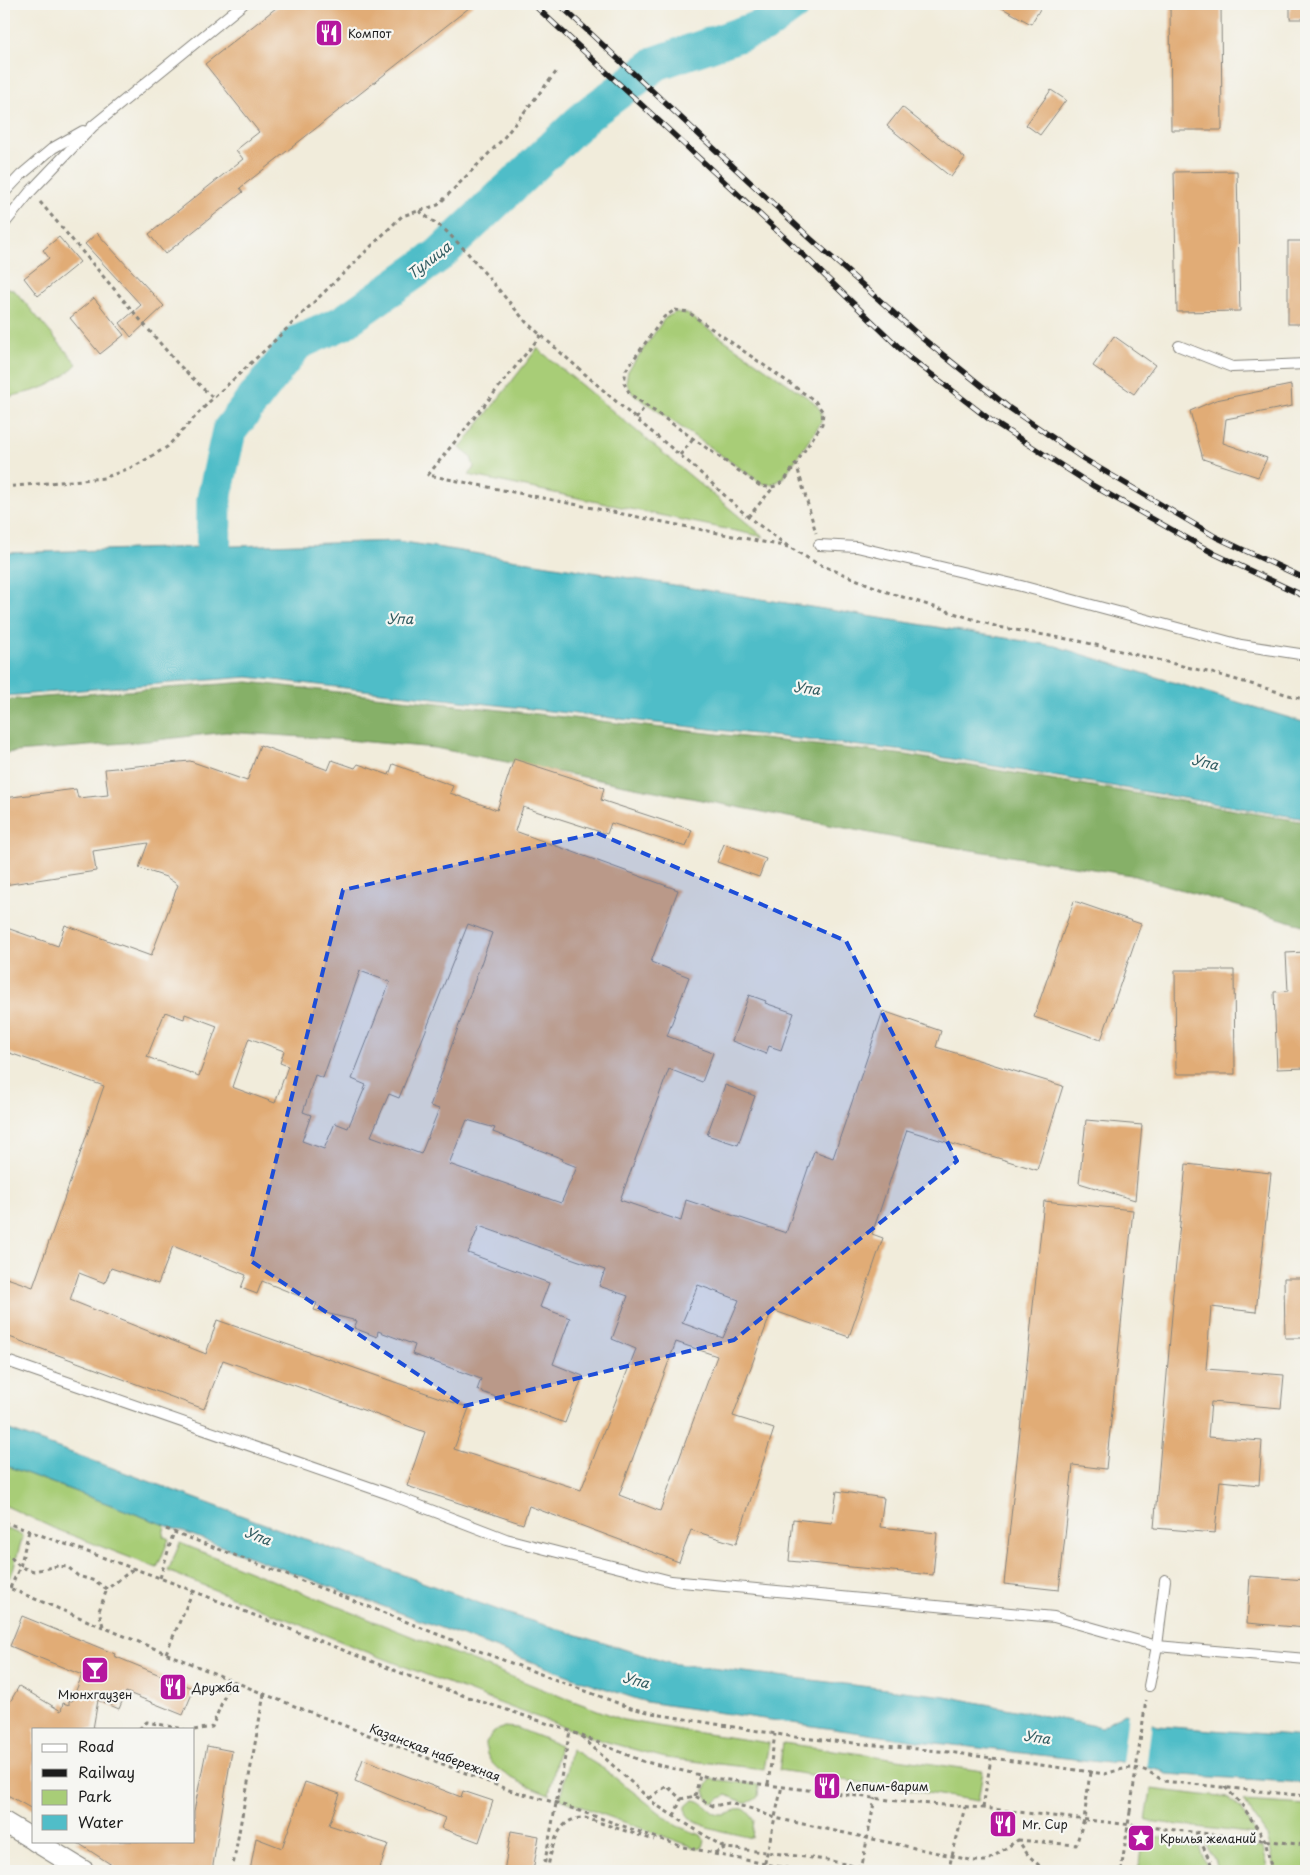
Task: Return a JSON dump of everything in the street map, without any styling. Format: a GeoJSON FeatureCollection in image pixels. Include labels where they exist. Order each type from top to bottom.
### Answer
{"type":"FeatureCollection","features":[{"type":"Feature","properties":{"kind":"street"},"geometry":{"type":"LineString","coordinates":[[4,1822],[32,1839]]}},
{"type":"Feature","properties":{"kind":"street"},"geometry":{"type":"LineString","coordinates":[[37,1842],[84,1871]]}},
{"type":"Feature","properties":{"kind":"lane"},"geometry":{"type":"LineString","coordinates":[[4,224],[30,192],[93,126],[243,4]]}},
{"type":"Feature","properties":{"kind":"lane"},"geometry":{"type":"LineString","coordinates":[[4,194],[21,175],[53,148],[93,126]]}},
{"type":"Feature","properties":{"kind":"lane"},"geometry":{"type":"LineString","coordinates":[[1180,346],[1232,367],[1306,364]]}},
{"type":"Feature","properties":{"kind":"lane"},"geometry":{"type":"LineString","coordinates":[[819,545],[857,547],[1021,586],[1241,645],[1306,654]]}},
{"type":"Feature","properties":{"kind":"lane"},"geometry":{"type":"LineString","coordinates":[[4,1360],[389,1494],[506,1539],[671,1581],[1054,1617],[1157,1646],[1306,1660]]}},
{"type":"Feature","properties":{"kind":"lane"},"geometry":{"type":"LineString","coordinates":[[1149,1686],[1157,1646],[1165,1580]]}},
{"type":"Feature","properties":{"kind":"path"},"geometry":{"type":"LineString","coordinates":[[4,487],[104,478],[135,466],[167,446],[213,398],[402,216],[438,205],[502,140],[557,71]]}},
{"type":"Feature","properties":{"kind":"path"},"geometry":{"type":"LineString","coordinates":[[37,198],[177,363],[213,398]]}},
{"type":"Feature","properties":{"kind":"path"},"geometry":{"type":"LineString","coordinates":[[419,211],[445,230],[466,251],[526,322],[748,516],[789,547],[816,562],[890,593],[998,627],[1079,641],[1220,675],[1306,700]]}},
{"type":"Feature","properties":{"kind":"path"},"geometry":{"type":"LineString","coordinates":[[748,516],[773,488],[785,480],[822,424],[823,412],[815,401],[688,312],[675,310],[664,317],[624,375],[626,389],[630,394],[759,486],[773,488]]}},
{"type":"Feature","properties":{"kind":"path"},"geometry":{"type":"LineString","coordinates":[[541,335],[428,476],[789,547]]}},
{"type":"Feature","properties":{"kind":"path"},"geometry":{"type":"LineString","coordinates":[[636,419],[646,405]]}},
{"type":"Feature","properties":{"kind":"path"},"geometry":{"type":"LineString","coordinates":[[680,455],[694,438]]}},
{"type":"Feature","properties":{"kind":"path"},"geometry":{"type":"LineString","coordinates":[[796,463],[807,496],[819,545],[816,562]]}},
{"type":"Feature","properties":{"kind":"path"},"geometry":{"type":"LineString","coordinates":[[4,1522],[160,1578],[429,1684],[570,1731],[642,1761],[712,1778],[875,1798],[983,1808],[1306,1845]]}},
{"type":"Feature","properties":{"kind":"path"},"geometry":{"type":"LineString","coordinates":[[166,1529],[631,1708],[661,1715],[801,1738],[991,1758],[1105,1774],[1126,1767],[1149,1770],[1162,1780],[1306,1796]]}},
{"type":"Feature","properties":{"kind":"path"},"geometry":{"type":"LineString","coordinates":[[10,1588],[20,1567],[29,1531]]}},
{"type":"Feature","properties":{"kind":"path"},"geometry":{"type":"LineString","coordinates":[[160,1578],[174,1531]]}},
{"type":"Feature","properties":{"kind":"path"},"geometry":{"type":"LineString","coordinates":[[4,1555],[9,1555],[20,1567],[34,1570],[57,1566],[68,1567],[78,1576],[96,1581],[107,1589]]}},
{"type":"Feature","properties":{"kind":"path"},"geometry":{"type":"LineString","coordinates":[[103,1627],[99,1611],[107,1589],[133,1569]]}},
{"type":"Feature","properties":{"kind":"path","name":"Казанская набережная"},"geometry":{"type":"LineString","coordinates":[[4,1586],[264,1694],[509,1790],[557,1803],[683,1847],[714,1853],[725,1848],[766,1852],[827,1860],[861,1870],[876,1871]]}},
{"type":"Feature","properties":{"kind":"path"},"geometry":{"type":"LineString","coordinates":[[166,1653],[193,1591]]}},
{"type":"Feature","properties":{"kind":"path"},"geometry":{"type":"LineString","coordinates":[[195,1730],[212,1727],[231,1680]]}},
{"type":"Feature","properties":{"kind":"path"},"geometry":{"type":"LineString","coordinates":[[232,1871],[264,1694]]}},
{"type":"Feature","properties":{"kind":"path"},"geometry":{"type":"LineString","coordinates":[[1121,1871],[1146,1700]]}},
{"type":"Feature","properties":{"kind":"path"},"geometry":{"type":"LineString","coordinates":[[140,1728],[147,1722],[179,1728]]}},
{"type":"Feature","properties":{"kind":"path"},"geometry":{"type":"LineString","coordinates":[[543,1871],[570,1731]]}},
{"type":"Feature","properties":{"kind":"path"},"geometry":{"type":"LineString","coordinates":[[768,1784],[775,1734]]}},
{"type":"Feature","properties":{"kind":"path"},"geometry":{"type":"LineString","coordinates":[[579,1735],[649,1798],[725,1848]]}},
{"type":"Feature","properties":{"kind":"path"},"geometry":{"type":"LineString","coordinates":[[983,1808],[991,1758]]}},
{"type":"Feature","properties":{"kind":"path"},"geometry":{"type":"LineString","coordinates":[[681,1799],[694,1796],[713,1806],[729,1803],[753,1809],[775,1818],[975,1861],[987,1861],[1018,1840],[1076,1845],[1084,1820],[1090,1772]]}},
{"type":"Feature","properties":{"kind":"path"},"geometry":{"type":"LineString","coordinates":[[694,1796],[700,1775]]}},
{"type":"Feature","properties":{"kind":"path"},"geometry":{"type":"LineString","coordinates":[[649,1798],[667,1786],[681,1799]]}},
{"type":"Feature","properties":{"kind":"path"},"geometry":{"type":"LineString","coordinates":[[763,1871],[782,1786]]}},
{"type":"Feature","properties":{"kind":"path"},"geometry":{"type":"LineString","coordinates":[[1224,1787],[1242,1805],[1265,1840],[1272,1871]]}},
{"type":"Feature","properties":{"kind":"path"},"geometry":{"type":"LineString","coordinates":[[861,1870],[875,1798]]}},
{"type":"Feature","properties":{"kind":"path"},"geometry":{"type":"LineString","coordinates":[[674,1816],[681,1799]]}},
{"type":"Feature","properties":{"kind":"path"},"geometry":{"type":"LineString","coordinates":[[948,1871],[964,1807]]}},
{"type":"Feature","properties":{"kind":"path"},"geometry":{"type":"LineString","coordinates":[[547,1871],[550,1856],[561,1826],[576,1817],[585,1818],[682,1849],[802,1871]]}},
{"type":"Feature","properties":{"kind":"path"},"geometry":{"type":"LineString","coordinates":[[1196,1832],[1213,1871]]}},
{"type":"Feature","properties":{"kind":"path"},"geometry":{"type":"LineString","coordinates":[[1018,1840],[1028,1855],[1045,1871]]}},
{"type":"Feature","properties":{"kind":"highlighted area"},"geometry":{"type":"Polygon","coordinates":[[[597,833],[846,941],[957,1161],[734,1340],[464,1406],[251,1261],[343,890],[597,833]]]}},
{"type":"Feature","properties":{"kind":"green space"},"geometry":{"type":"Polygon","coordinates":[[[4,288],[15,291],[77,364],[52,384],[4,398],[4,288]]]}},
{"type":"Feature","properties":{"kind":"green space"},"geometry":{"type":"Polygon","coordinates":[[[676,312],[687,314],[814,402],[822,412],[821,423],[783,478],[777,482],[772,484],[761,483],[632,393],[626,382],[628,371],[665,318],[676,312]]]}},
{"type":"Feature","properties":{"kind":"green space"},"geometry":{"type":"Polygon","coordinates":[[[537,349],[764,537],[469,475],[474,467],[471,457],[460,448],[537,349]]]}},
{"type":"Feature","properties":{"kind":"green space"},"geometry":{"type":"Polygon","coordinates":[[[248,682],[906,755],[1306,822],[1306,926],[1131,875],[901,839],[435,748],[226,732],[148,741],[4,753],[4,700],[248,682]]]}},
{"type":"Feature","properties":{"kind":"green space"},"geometry":{"type":"Polygon","coordinates":[[[4,1465],[165,1525],[163,1536],[169,1539],[157,1568],[53,1528],[4,1505],[4,1465]]]}},
{"type":"Feature","properties":{"kind":"green space"},"geometry":{"type":"Polygon","coordinates":[[[4,1528],[23,1535],[11,1577],[4,1573],[4,1528]]]}},
{"type":"Feature","properties":{"kind":"green space"},"geometry":{"type":"Polygon","coordinates":[[[180,1543],[552,1693],[624,1720],[769,1743],[764,1769],[665,1758],[600,1740],[367,1652],[168,1571],[180,1543]]]}},
{"type":"Feature","properties":{"kind":"green space"},"geometry":{"type":"Polygon","coordinates":[[[504,1727],[517,1728],[560,1745],[549,1794],[505,1774],[491,1761],[487,1753],[486,1742],[494,1732],[504,1727]]]}},
{"type":"Feature","properties":{"kind":"green space"},"geometry":{"type":"Polygon","coordinates":[[[783,1743],[983,1771],[978,1801],[779,1770],[783,1743]]]}},
{"type":"Feature","properties":{"kind":"green space"},"geometry":{"type":"Polygon","coordinates":[[[571,1749],[604,1769],[677,1826],[701,1835],[704,1840],[702,1847],[696,1848],[560,1799],[571,1749]]]}},
{"type":"Feature","properties":{"kind":"green space"},"geometry":{"type":"Polygon","coordinates":[[[711,1779],[759,1785],[758,1797],[750,1802],[746,1802],[727,1795],[715,1803],[710,1802],[704,1790],[711,1779]]]}},
{"type":"Feature","properties":{"kind":"green space"},"geometry":{"type":"Polygon","coordinates":[[[1151,1789],[1229,1798],[1242,1810],[1256,1834],[1146,1821],[1151,1789]]]}},
{"type":"Feature","properties":{"kind":"green space"},"geometry":{"type":"Polygon","coordinates":[[[693,1800],[697,1800],[720,1815],[726,1815],[738,1809],[745,1810],[754,1820],[752,1838],[709,1827],[694,1821],[686,1813],[686,1806],[693,1800]]]}},
{"type":"Feature","properties":{"kind":"green space"},"geometry":{"type":"Polygon","coordinates":[[[1243,1801],[1306,1805],[1306,1871],[1276,1871],[1267,1836],[1243,1801]]]}},
{"type":"Feature","properties":{"kind":"green space"},"geometry":{"type":"Polygon","coordinates":[[[1152,1836],[1197,1842],[1209,1871],[1138,1871],[1142,1842],[1152,1840],[1152,1836]]]}},
{"type":"Feature","properties":{"kind":"green space"},"geometry":{"type":"Polygon","coordinates":[[[1204,1842],[1263,1848],[1269,1871],[1217,1871],[1214,1859],[1204,1842]]]}},
{"type":"Feature","properties":{"kind":"water","name":"Упа"},"geometry":{"type":"Polygon","coordinates":[[[398,541],[1055,646],[1306,723],[1306,819],[905,751],[248,677],[4,696],[4,553],[398,541]]]}},
{"type":"Feature","properties":{"kind":"water","name":"Упа"},"geometry":{"type":"Polygon","coordinates":[[[4,1428],[509,1614],[669,1663],[945,1696],[1101,1727],[1125,1713],[1158,1726],[1306,1737],[1306,1783],[1166,1774],[1159,1769],[1115,1761],[1108,1763],[910,1740],[646,1702],[583,1681],[4,1465],[4,1428]]]}},
{"type":"Feature","properties":{"kind":"pier"},"geometry":{"type":"Polygon","coordinates":[[[1128,1712],[1152,1721],[1146,1769],[1122,1764],[1128,1712]]]}},
{"type":"Feature","properties":{"kind":"building"},"geometry":{"type":"Polygon","coordinates":[[[281,4],[474,4],[240,188],[243,192],[165,254],[149,234],[243,159],[236,150],[259,132],[205,64],[281,4]]]}},
{"type":"Feature","properties":{"kind":"building"},"geometry":{"type":"Polygon","coordinates":[[[995,4],[1043,4],[1031,24],[995,4]]]}},
{"type":"Feature","properties":{"kind":"building"},"geometry":{"type":"Polygon","coordinates":[[[1170,4],[1221,4],[1222,130],[1171,130],[1170,4]]]}},
{"type":"Feature","properties":{"kind":"building"},"geometry":{"type":"Polygon","coordinates":[[[1290,4],[1306,4],[1306,19],[1290,19],[1290,4]]]}},
{"type":"Feature","properties":{"kind":"building"},"geometry":{"type":"Polygon","coordinates":[[[1051,90],[1066,100],[1040,135],[1026,125],[1051,90]]]}},
{"type":"Feature","properties":{"kind":"building"},"geometry":{"type":"Polygon","coordinates":[[[902,107],[965,158],[951,177],[887,126],[902,107]]]}},
{"type":"Feature","properties":{"kind":"building"},"geometry":{"type":"Polygon","coordinates":[[[1237,171],[1240,311],[1177,312],[1174,172],[1237,171]]]}},
{"type":"Feature","properties":{"kind":"building"},"geometry":{"type":"Polygon","coordinates":[[[97,233],[164,306],[131,337],[120,323],[141,305],[85,244],[97,233]]]}},
{"type":"Feature","properties":{"kind":"building"},"geometry":{"type":"Polygon","coordinates":[[[59,237],[80,262],[38,296],[24,278],[49,258],[43,250],[59,237]]]}},
{"type":"Feature","properties":{"kind":"building"},"geometry":{"type":"Polygon","coordinates":[[[1288,241],[1306,241],[1306,324],[1288,324],[1288,241]]]}},
{"type":"Feature","properties":{"kind":"building"},"geometry":{"type":"Polygon","coordinates":[[[94,298],[124,335],[100,354],[70,318],[94,298]]]}},
{"type":"Feature","properties":{"kind":"building"},"geometry":{"type":"Polygon","coordinates":[[[1114,336],[1155,365],[1134,394],[1093,366],[1114,336]]]}},
{"type":"Feature","properties":{"kind":"building"},"geometry":{"type":"Polygon","coordinates":[[[1291,385],[1292,406],[1226,419],[1223,443],[1267,458],[1258,477],[1203,459],[1190,411],[1216,400],[1291,385]]]}},
{"type":"Feature","properties":{"kind":"building"},"geometry":{"type":"Polygon","coordinates":[[[260,745],[328,770],[332,760],[355,768],[358,764],[389,775],[393,764],[453,786],[450,793],[497,810],[514,759],[604,788],[601,800],[692,830],[686,847],[611,823],[607,834],[523,807],[515,831],[678,890],[651,962],[689,977],[667,1036],[713,1053],[702,1082],[669,1069],[620,1200],[681,1221],[686,1200],[786,1233],[814,1151],[833,1158],[883,1011],[941,1031],[936,1047],[1063,1086],[1037,1170],[907,1130],[872,1234],[883,1238],[849,1337],[772,1310],[733,1416],[774,1429],[736,1544],[691,1530],[679,1562],[529,1506],[523,1524],[407,1486],[425,1432],[223,1360],[204,1409],[4,1335],[4,1277],[33,1287],[104,1086],[4,1051],[4,927],[58,946],[65,925],[151,956],[178,885],[166,877],[139,868],[148,843],[93,851],[96,871],[4,885],[4,798],[76,789],[78,798],[108,795],[105,769],[190,761],[247,781],[260,745]],[[468,924],[399,1098],[389,1094],[371,1136],[421,1154],[439,1109],[430,1106],[492,933],[468,924]],[[360,971],[323,1078],[315,1075],[303,1112],[311,1115],[302,1141],[324,1149],[335,1123],[348,1128],[366,1085],[352,1079],[390,982],[360,971]],[[165,1012],[147,1057],[199,1076],[217,1026],[185,1014],[184,1019],[165,1012]],[[249,1038],[232,1087],[275,1103],[288,1066],[280,1063],[284,1051],[249,1038]],[[467,1120],[449,1164],[561,1203],[577,1167],[562,1161],[563,1159],[493,1132],[495,1128],[467,1120]],[[479,1226],[468,1253],[549,1283],[540,1307],[570,1318],[553,1364],[583,1376],[565,1423],[477,1390],[481,1379],[412,1354],[415,1345],[378,1331],[377,1337],[354,1328],[357,1321],[314,1310],[317,1303],[262,1281],[257,1294],[241,1288],[246,1275],[173,1246],[158,1284],[111,1268],[105,1283],[79,1273],[70,1300],[206,1354],[217,1320],[469,1408],[454,1449],[581,1490],[636,1349],[612,1339],[628,1296],[599,1286],[605,1270],[479,1226]],[[698,1285],[682,1323],[723,1338],[739,1300],[698,1285]],[[676,1342],[619,1495],[660,1511],[717,1356],[676,1342]]]}},
{"type":"Feature","properties":{"kind":"building"},"geometry":{"type":"Polygon","coordinates":[[[724,844],[766,859],[759,877],[717,862],[724,844]]]}},
{"type":"Feature","properties":{"kind":"building"},"geometry":{"type":"Polygon","coordinates":[[[1074,901],[1141,924],[1101,1040],[1034,1017],[1074,901]]]}},
{"type":"Feature","properties":{"kind":"building"},"geometry":{"type":"Polygon","coordinates":[[[1306,952],[1306,1068],[1277,1069],[1274,992],[1288,991],[1286,953],[1306,952]]]}},
{"type":"Feature","properties":{"kind":"building"},"geometry":{"type":"Polygon","coordinates":[[[1175,970],[1234,970],[1235,1074],[1176,1074],[1175,970]]]}},
{"type":"Feature","properties":{"kind":"building"},"geometry":{"type":"Polygon","coordinates":[[[749,995],[794,1013],[781,1050],[769,1046],[766,1054],[732,1041],[749,995]]]}},
{"type":"Feature","properties":{"kind":"building"},"geometry":{"type":"Polygon","coordinates":[[[725,1085],[755,1096],[738,1145],[707,1135],[725,1085]]]}},
{"type":"Feature","properties":{"kind":"building"},"geometry":{"type":"Polygon","coordinates":[[[1086,1120],[1142,1125],[1135,1200],[1079,1183],[1086,1120]]]}},
{"type":"Feature","properties":{"kind":"building"},"geometry":{"type":"Polygon","coordinates":[[[1186,1164],[1271,1173],[1256,1312],[1211,1307],[1206,1369],[1284,1375],[1281,1408],[1211,1402],[1208,1437],[1262,1441],[1259,1485],[1220,1481],[1215,1533],[1154,1528],[1172,1303],[1186,1164]]]}},
{"type":"Feature","properties":{"kind":"building"},"geometry":{"type":"Polygon","coordinates":[[[1044,1201],[1133,1210],[1106,1469],[1073,1465],[1059,1590],[1004,1584],[1044,1201]]]}},
{"type":"Feature","properties":{"kind":"building"},"geometry":{"type":"Polygon","coordinates":[[[1284,1278],[1306,1278],[1306,1338],[1285,1338],[1284,1278]]]}},
{"type":"Feature","properties":{"kind":"building"},"geometry":{"type":"Polygon","coordinates":[[[837,1491],[884,1498],[880,1527],[937,1533],[933,1575],[789,1561],[793,1519],[832,1523],[837,1491]]]}},
{"type":"Feature","properties":{"kind":"building"},"geometry":{"type":"Polygon","coordinates":[[[1250,1576],[1306,1580],[1306,1628],[1247,1623],[1250,1576]]]}},
{"type":"Feature","properties":{"kind":"building"},"geometry":{"type":"Polygon","coordinates":[[[22,1616],[194,1689],[183,1715],[126,1692],[119,1709],[98,1700],[93,1728],[32,1728],[32,1809],[4,1793],[4,1713],[19,1686],[61,1711],[63,1703],[69,1705],[69,1700],[72,1701],[82,1675],[10,1646],[22,1616]]]}},
{"type":"Feature","properties":{"kind":"building"},"geometry":{"type":"Polygon","coordinates":[[[207,1746],[232,1751],[212,1871],[121,1871],[77,1842],[195,1842],[195,1806],[207,1746]]]}},
{"type":"Feature","properties":{"kind":"building"},"geometry":{"type":"Polygon","coordinates":[[[363,1759],[461,1797],[463,1791],[493,1801],[479,1842],[441,1828],[445,1818],[355,1781],[363,1759]]]}},
{"type":"Feature","properties":{"kind":"building"},"geometry":{"type":"Polygon","coordinates":[[[305,1782],[340,1794],[329,1825],[388,1844],[379,1871],[250,1871],[256,1838],[282,1848],[305,1782]]]}},
{"type":"Feature","properties":{"kind":"building"},"geometry":{"type":"Polygon","coordinates":[[[511,1831],[539,1836],[533,1871],[504,1871],[511,1831]]]}},
{"type":"Feature","properties":{"kind":"waterway","name":"Тулица"},"geometry":{"type":"LineString","coordinates":[[213,595],[214,499],[229,431],[297,343],[342,323],[439,255],[586,116],[657,63],[764,26],[794,4]]}},
{"type":"Feature","properties":{"kind":"railway"},"geometry":{"type":"LineString","coordinates":[[533,4],[799,251],[909,357],[989,419],[1092,485],[1215,554],[1306,597]]}},
{"type":"Feature","properties":{"kind":"railway"},"geometry":{"type":"LineString","coordinates":[[559,4],[811,239],[922,338],[1008,407],[1084,459],[1216,537],[1306,579]]}},
{"type":"Feature","properties":{"kind":"place","name":"Компот"},"geometry":{"type":"Point","coordinates":[329,33]}},
{"type":"Feature","properties":{"kind":"place","name":"Мюнхгаузен"},"geometry":{"type":"Point","coordinates":[95,1670]}},
{"type":"Feature","properties":{"kind":"place","name":"Дружба"},"geometry":{"type":"Point","coordinates":[173,1687]}},
{"type":"Feature","properties":{"kind":"place","name":"Лепим-варим"},"geometry":{"type":"Point","coordinates":[827,1786]}},
{"type":"Feature","properties":{"kind":"place","name":"Mr. Cup"},"geometry":{"type":"Point","coordinates":[1003,1824]}},
{"type":"Feature","properties":{"kind":"place","name":"Крылья желаний"},"geometry":{"type":"Point","coordinates":[1141,1838]}}]}
